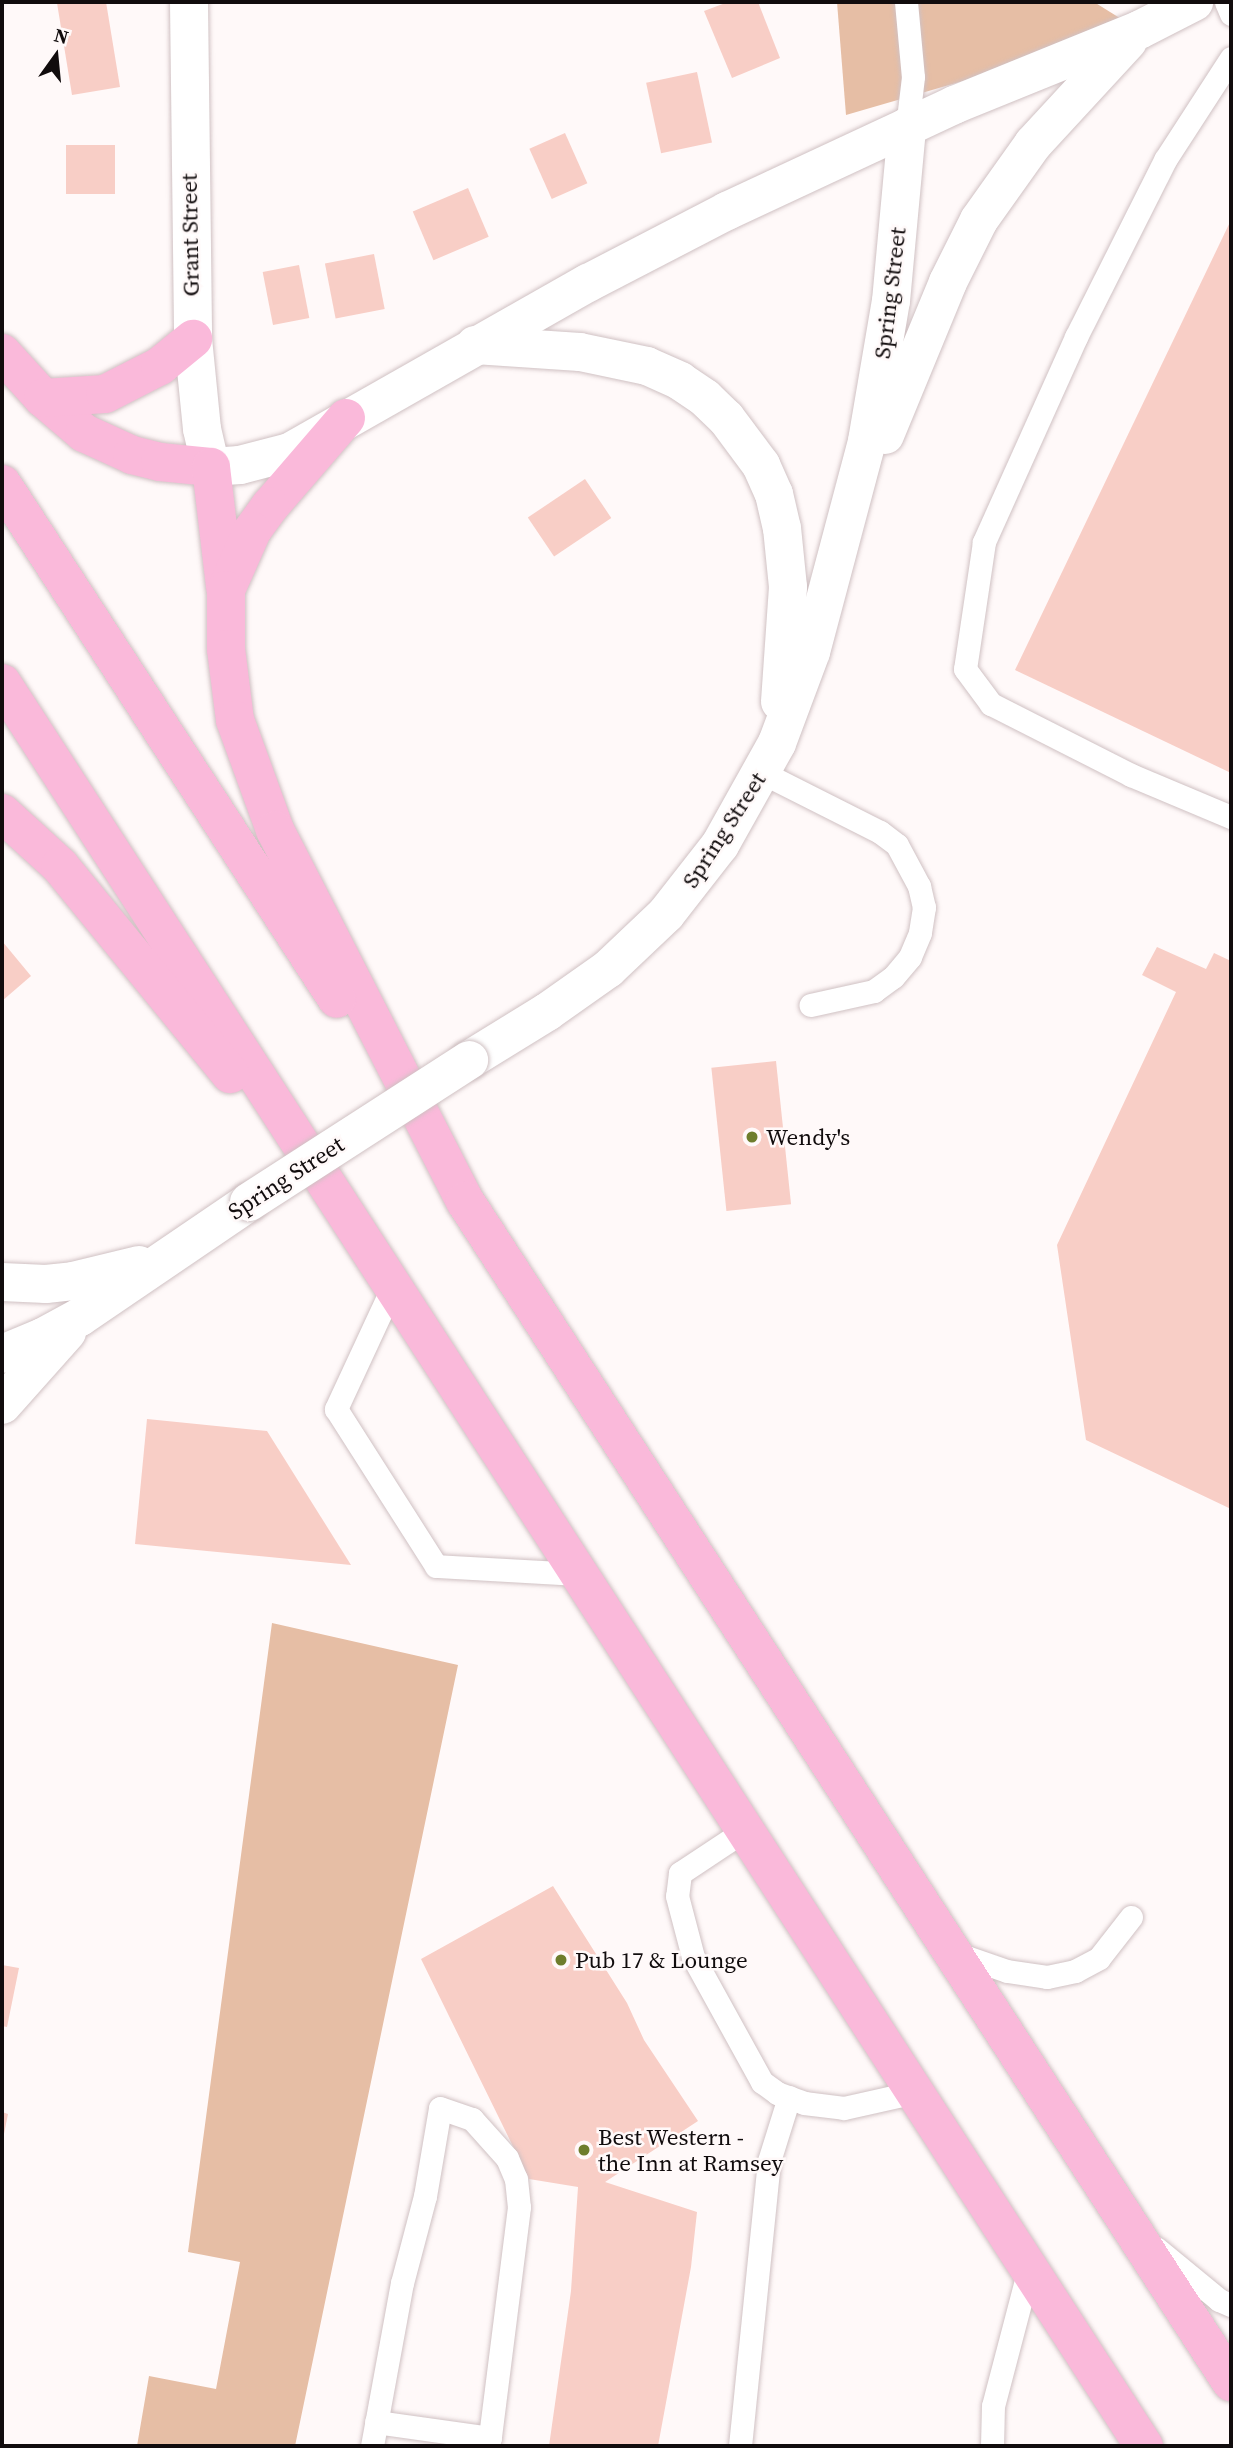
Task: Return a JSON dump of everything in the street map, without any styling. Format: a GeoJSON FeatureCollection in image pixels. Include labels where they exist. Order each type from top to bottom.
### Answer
{"type":"FeatureCollection","features":[{"type":"Feature","properties":{"kind":"highway"},"geometry":{"type":"LineString","coordinates":[[43,398],[106,394],[160,366],[193,339]]}},
{"type":"Feature","properties":{"kind":"highway"},"geometry":{"type":"LineString","coordinates":[[2,353],[43,398],[84,433],[121,451],[160,462],[211,467],[226,590],[228,682],[246,757],[275,830],[446,1168],[464,1201],[1231,2382]]}},
{"type":"Feature","properties":{"kind":"highway"},"geometry":{"type":"LineString","coordinates":[[226,590],[252,531],[282,491],[346,418]]}},
{"type":"Feature","properties":{"kind":"highway"},"geometry":{"type":"LineString","coordinates":[[2,484],[446,1168]]}},
{"type":"Feature","properties":{"kind":"highway"},"geometry":{"type":"LineString","coordinates":[[2,683],[1144,2446]]}},
{"type":"Feature","properties":{"kind":"highway"},"geometry":{"type":"LineString","coordinates":[[2,813],[60,866],[355,1227]]}},
{"type":"Feature","properties":{"kind":"street","name":"Grant Street"},"geometry":{"type":"LineString","coordinates":[[188,2],[193,339],[202,429],[211,467]]}},
{"type":"Feature","properties":{"kind":"street"},"geometry":{"type":"LineString","coordinates":[[211,467],[240,465],[290,452],[475,345],[655,247],[907,127],[1139,30],[1194,2]]}},
{"type":"Feature","properties":{"kind":"street"},"geometry":{"type":"LineString","coordinates":[[842,542],[948,282],[979,220],[1033,144],[1139,30]]}},
{"type":"Feature","properties":{"kind":"street","name":"Spring Street"},"geometry":{"type":"LineString","coordinates":[[2,1354],[43,1337],[80,1317],[248,1202],[547,1012],[608,969],[640,940],[666,914],[714,854],[770,758],[811,652],[842,542],[881,367],[896,262],[907,127]]}},
{"type":"Feature","properties":{"kind":"street"},"geometry":{"type":"LineString","coordinates":[[475,345],[580,352],[647,366],[680,381],[705,398],[744,441],[761,465],[774,494],[786,556],[788,587],[770,758]]}},
{"type":"Feature","properties":{"kind":"street"},"geometry":{"type":"LineString","coordinates":[[2,1282],[46,1284],[73,1281],[162,1259]]}},
{"type":"Feature","properties":{"kind":"street"},"geometry":{"type":"LineString","coordinates":[[2,1405],[80,1317]]}},
{"type":"Feature","properties":{"kind":"lane"},"geometry":{"type":"LineString","coordinates":[[906,2],[913,77],[907,127]]}},
{"type":"Feature","properties":{"kind":"lane"},"geometry":{"type":"LineString","coordinates":[[1226,2],[1231,14]]}},
{"type":"Feature","properties":{"kind":"lane"},"geometry":{"type":"LineString","coordinates":[[1231,58],[1165,160],[1076,337],[990,530],[985,542],[965,669],[992,705],[1131,775],[1231,817]]}},
{"type":"Feature","properties":{"kind":"lane"},"geometry":{"type":"LineString","coordinates":[[770,758],[897,845],[919,886],[924,907],[920,933],[910,957],[893,977],[874,991],[811,1005]]}},
{"type":"Feature","properties":{"kind":"lane"},"geometry":{"type":"LineString","coordinates":[[393,1286],[336,1409],[436,1566],[580,1574]]}},
{"type":"Feature","properties":{"kind":"lane"},"geometry":{"type":"LineString","coordinates":[[746,1830],[680,1873],[677,1896],[692,1957],[726,2023],[762,2082],[789,2097],[844,2108],[915,2092]]}},
{"type":"Feature","properties":{"kind":"lane"},"geometry":{"type":"LineString","coordinates":[[954,1953],[1007,1971],[1047,1977],[1075,1971],[1099,1958],[1131,1917]]}},
{"type":"Feature","properties":{"kind":"lane"},"geometry":{"type":"LineString","coordinates":[[740,2446],[769,2161],[789,2097]]}},
{"type":"Feature","properties":{"kind":"lane"},"geometry":{"type":"LineString","coordinates":[[372,2446],[376,2422],[402,2283],[425,2196],[440,2108],[472,2119],[507,2158],[516,2179],[519,2207],[490,2438],[376,2422]]}},
{"type":"Feature","properties":{"kind":"lane"},"geometry":{"type":"LineString","coordinates":[[1133,2229],[1219,2300],[1231,2305]]}},
{"type":"Feature","properties":{"kind":"lane"},"geometry":{"type":"LineString","coordinates":[[992,2446],[993,2406],[1029,2269]]}},
{"type":"Feature","properties":{"kind":"shaded area"},"geometry":{"type":"Polygon","coordinates":[[[837,2],[1094,2],[1139,30],[846,115],[837,2]]]}},
{"type":"Feature","properties":{"kind":"shaded area"},"geometry":{"type":"Polygon","coordinates":[[[272,1623],[458,1665],[295,2446],[137,2446],[149,2376],[216,2389],[240,2262],[188,2252],[272,1623]]]}},
{"type":"Feature","properties":{"kind":"building"},"geometry":{"type":"Polygon","coordinates":[[[106,2],[120,87],[72,95],[57,3],[106,2]]]}},
{"type":"Feature","properties":{"kind":"building"},"geometry":{"type":"Polygon","coordinates":[[[728,2],[758,2],[780,58],[732,78],[704,11],[728,2]]]}},
{"type":"Feature","properties":{"kind":"building"},"geometry":{"type":"Polygon","coordinates":[[[697,72],[712,142],[661,153],[646,83],[697,72]]]}},
{"type":"Feature","properties":{"kind":"building"},"geometry":{"type":"Polygon","coordinates":[[[565,133],[587,183],[552,199],[529,149],[565,133]]]}},
{"type":"Feature","properties":{"kind":"building"},"geometry":{"type":"Polygon","coordinates":[[[66,145],[115,145],[115,194],[66,194],[66,145]]]}},
{"type":"Feature","properties":{"kind":"building"},"geometry":{"type":"Polygon","coordinates":[[[468,188],[489,237],[433,260],[413,211],[468,188]]]}},
{"type":"Feature","properties":{"kind":"building"},"geometry":{"type":"Polygon","coordinates":[[[1231,220],[1231,773],[1015,670],[1231,220]]]}},
{"type":"Feature","properties":{"kind":"building"},"geometry":{"type":"Polygon","coordinates":[[[374,254],[385,309],[336,319],[325,264],[374,254]]]}},
{"type":"Feature","properties":{"kind":"building"},"geometry":{"type":"Polygon","coordinates":[[[299,265],[309,318],[273,325],[263,272],[299,265]]]}},
{"type":"Feature","properties":{"kind":"building"},"geometry":{"type":"Polygon","coordinates":[[[585,479],[611,518],[554,557],[528,518],[585,479]]]}},
{"type":"Feature","properties":{"kind":"building"},"geometry":{"type":"Polygon","coordinates":[[[2,941],[31,976],[2,1001],[2,941]]]}},
{"type":"Feature","properties":{"kind":"building"},"geometry":{"type":"Polygon","coordinates":[[[1157,947],[1206,969],[1214,953],[1231,961],[1231,1509],[1086,1440],[1057,1245],[1176,992],[1142,975],[1157,947]]]}},
{"type":"Feature","properties":{"kind":"building","name":"Wendy's"},"geometry":{"type":"Polygon","coordinates":[[[776,1061],[791,1204],[726,1211],[711,1068],[776,1061]]]}},
{"type":"Feature","properties":{"kind":"building"},"geometry":{"type":"Polygon","coordinates":[[[147,1419],[267,1431],[351,1565],[135,1544],[147,1419]]]}},
{"type":"Feature","properties":{"kind":"building","name":"Best Western - the Inn at Ramsey"},"geometry":{"type":"Polygon","coordinates":[[[553,1886],[627,2003],[644,2040],[698,2121],[605,2182],[697,2212],[691,2267],[658,2446],[549,2446],[571,2291],[578,2187],[529,2179],[421,1959],[553,1886]]]}},
{"type":"Feature","properties":{"kind":"building"},"geometry":{"type":"Polygon","coordinates":[[[2,1965],[19,1968],[7,2027],[2,2026],[2,1965]]]}},
{"type":"Feature","properties":{"kind":"building"},"geometry":{"type":"Polygon","coordinates":[[[2,2112],[8,2114],[3,2139],[2,2139],[2,2112]]]}},
{"type":"Feature","properties":{"kind":"place","name":"Wendy's"},"geometry":{"type":"Point","coordinates":[752,1137]}},
{"type":"Feature","properties":{"kind":"place","name":"Pub 17 & Lounge"},"geometry":{"type":"Point","coordinates":[561,1960]}},
{"type":"Feature","properties":{"kind":"place","name":"Best Western - the Inn at Ramsey"},"geometry":{"type":"Point","coordinates":[584,2150]}}]}
